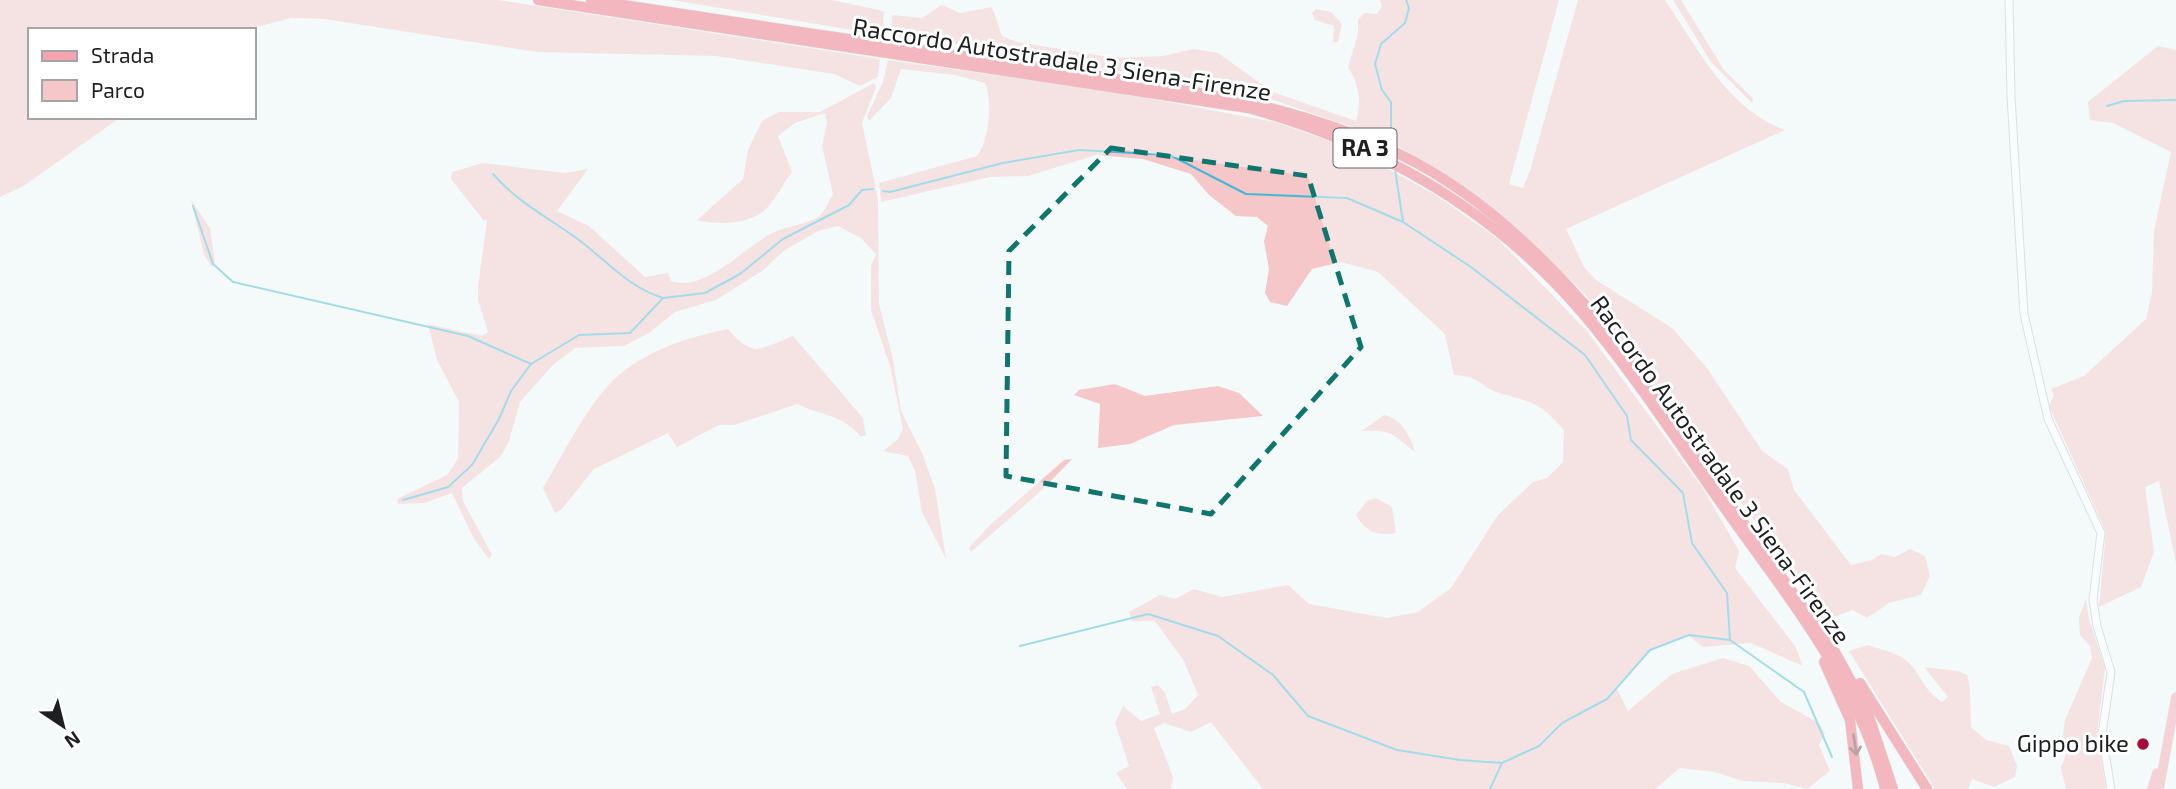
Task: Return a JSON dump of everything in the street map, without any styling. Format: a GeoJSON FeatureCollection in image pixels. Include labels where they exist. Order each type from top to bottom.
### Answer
{"type":"FeatureCollection","features":[{"type":"Feature","properties":{"kind":"highway","name":"Raccordo Autostradale 3 Siena-Firenze"},"geometry":{"type":"LineString","coordinates":[[537,0],[1224,104],[1285,118],[1387,158],[1444,192],[1505,237],[1539,267],[1601,335],[1838,672],[1866,728],[1885,789]]}},
{"type":"Feature","properties":{"kind":"highway","name":"Raccordo Autostradale 3 Siena-Firenze"},"geometry":{"type":"LineString","coordinates":[[591,0],[1227,96],[1276,107],[1335,127],[1391,150],[1425,169],[1493,215],[1578,296],[1819,626],[1854,684],[1881,747],[1893,789]]}},
{"type":"Feature","properties":{"kind":"highway"},"geometry":{"type":"LineString","coordinates":[[1715,495],[1723,516],[1807,634],[1833,677],[1853,732],[1858,789]]}},
{"type":"Feature","properties":{"kind":"highway"},"geometry":{"type":"LineString","coordinates":[[1746,523],[1760,533],[1813,608],[1927,789]]}},
{"type":"Feature","properties":{"kind":"main road"},"geometry":{"type":"LineString","coordinates":[[2152,789],[2176,697]]}},
{"type":"Feature","properties":{"kind":"main road"},"geometry":{"type":"LineString","coordinates":[[2159,789],[2163,755]]}},
{"type":"Feature","properties":{"kind":"street"},"geometry":{"type":"LineString","coordinates":[[2010,0],[2011,96],[2024,314],[2048,419],[2101,533],[2093,597],[2096,624],[2111,672],[2102,731],[2111,789]]}},
{"type":"Feature","properties":{"kind":"street"},"geometry":{"type":"LineString","coordinates":[[2110,778],[2117,789]]}},
{"type":"Feature","properties":{"kind":"highlighted area"},"geometry":{"type":"Polygon","coordinates":[[[1111,148],[1308,176],[1361,347],[1211,514],[1006,476],[1009,251],[1111,148]]]}},
{"type":"Feature","properties":{"kind":"green space"},"geometry":{"type":"Polygon","coordinates":[[[0,0],[498,0],[880,59],[878,77],[860,86],[834,74],[716,56],[537,52],[324,19],[291,18],[253,28],[28,28],[28,119],[118,119],[25,185],[0,197],[0,0]]]}},
{"type":"Feature","properties":{"kind":"green space"},"geometry":{"type":"Polygon","coordinates":[[[671,0],[832,0],[884,12],[883,35],[671,0]]]}},
{"type":"Feature","properties":{"kind":"green space"},"geometry":{"type":"Polygon","coordinates":[[[1380,0],[1559,0],[1509,184],[1523,188],[1530,171],[1578,0],[1665,0],[1715,75],[1730,92],[1746,107],[1785,130],[1566,229],[1584,267],[1596,280],[1672,328],[1707,368],[1762,451],[1788,469],[1794,490],[1851,565],[1872,560],[1881,554],[1895,557],[1910,549],[1925,556],[1930,576],[1921,595],[1889,603],[1867,618],[1853,610],[1828,619],[1585,294],[1510,223],[1431,166],[1401,148],[1354,128],[1271,99],[1033,55],[891,35],[892,15],[922,18],[942,5],[960,13],[992,7],[1002,36],[1017,42],[1115,58],[1163,56],[1194,49],[1218,53],[1273,92],[1356,121],[1358,93],[1348,67],[1358,34],[1358,19],[1365,13],[1377,14],[1382,6],[1380,0]]]}},
{"type":"Feature","properties":{"kind":"green space"},"geometry":{"type":"Polygon","coordinates":[[[1673,0],[1681,0],[1724,70],[1753,98],[1752,103],[1711,62],[1673,0]]]}},
{"type":"Feature","properties":{"kind":"green space"},"geometry":{"type":"Polygon","coordinates":[[[1316,9],[1331,12],[1342,24],[1338,42],[1333,42],[1334,26],[1315,20],[1312,13],[1316,9]]]}},
{"type":"Feature","properties":{"kind":"green space"},"geometry":{"type":"Polygon","coordinates":[[[2158,46],[2176,50],[2176,563],[2159,481],[2145,487],[2154,552],[2141,587],[2099,607],[2106,532],[2049,406],[2054,395],[2051,389],[2084,376],[2146,319],[2152,293],[2154,231],[2171,152],[2113,123],[2090,120],[2088,102],[2158,46]]]}},
{"type":"Feature","properties":{"kind":"green space"},"geometry":{"type":"Polygon","coordinates":[[[888,60],[1109,91],[1275,122],[1348,147],[1434,194],[1498,239],[1587,331],[1704,490],[1739,551],[1735,568],[1795,646],[1803,666],[1751,643],[1703,647],[1688,635],[1650,650],[1616,687],[1628,711],[1672,674],[1723,658],[1749,666],[1781,702],[1819,723],[1825,733],[1819,745],[1830,771],[1807,789],[1784,783],[1743,781],[1715,772],[1680,768],[1655,789],[1263,789],[1211,722],[1191,732],[1164,723],[1154,728],[1173,777],[1171,789],[1127,789],[1116,773],[1129,766],[1115,723],[1123,706],[1141,721],[1160,714],[1151,687],[1158,685],[1165,693],[1172,714],[1185,709],[1198,695],[1184,661],[1155,621],[1132,621],[1129,612],[1160,595],[1175,599],[1194,589],[1222,597],[1288,585],[1309,604],[1387,618],[1418,612],[1451,588],[1498,515],[1533,482],[1547,478],[1563,462],[1564,430],[1535,404],[1499,393],[1469,377],[1454,375],[1445,334],[1378,272],[1341,262],[1312,269],[1287,306],[1270,302],[1265,293],[1269,269],[1264,241],[1268,226],[1257,217],[1236,216],[1209,195],[1191,174],[1143,159],[1096,155],[1028,176],[990,177],[881,202],[879,183],[977,156],[987,131],[989,110],[985,83],[955,75],[901,69],[891,98],[869,121],[867,116],[883,82],[888,60]]]}},
{"type":"Feature","properties":{"kind":"green space"},"geometry":{"type":"Polygon","coordinates":[[[874,83],[876,87],[862,123],[878,199],[879,304],[893,359],[901,411],[922,453],[935,489],[946,559],[922,512],[915,471],[908,456],[883,451],[898,439],[903,429],[890,366],[871,310],[871,266],[876,254],[861,238],[838,226],[818,231],[785,250],[762,271],[716,300],[675,312],[649,333],[624,346],[575,348],[552,366],[520,402],[509,441],[501,456],[462,488],[463,501],[492,555],[489,559],[474,539],[452,493],[424,503],[398,504],[397,499],[447,475],[458,459],[459,402],[437,360],[428,324],[482,336],[488,332],[478,300],[487,220],[484,221],[451,179],[452,172],[482,163],[565,173],[588,169],[557,211],[589,226],[645,277],[668,273],[671,281],[697,281],[724,267],[772,233],[818,217],[833,194],[822,146],[827,123],[825,113],[795,123],[778,136],[792,172],[766,209],[742,221],[714,223],[697,220],[743,179],[748,150],[762,121],[779,112],[820,112],[874,83]]]}},
{"type":"Feature","properties":{"kind":"green space"},"geometry":{"type":"Polygon","coordinates":[[[191,200],[210,228],[215,263],[212,267],[204,255],[191,200]]]}},
{"type":"Feature","properties":{"kind":"green space"},"geometry":{"type":"Polygon","coordinates":[[[728,329],[744,345],[758,349],[793,336],[863,418],[866,436],[860,436],[839,419],[797,404],[734,425],[719,425],[677,447],[668,433],[594,469],[561,510],[555,513],[543,488],[587,413],[608,385],[630,366],[656,351],[728,329]]]}},
{"type":"Feature","properties":{"kind":"green space"},"geometry":{"type":"Polygon","coordinates":[[[1115,384],[1145,396],[1218,386],[1239,393],[1263,416],[1174,425],[1130,444],[1098,448],[1100,404],[1074,395],[1079,390],[1115,384]]]}},
{"type":"Feature","properties":{"kind":"green space"},"geometry":{"type":"Polygon","coordinates":[[[1384,415],[1395,420],[1404,429],[1415,452],[1387,432],[1362,431],[1384,415]]]}},
{"type":"Feature","properties":{"kind":"green space"},"geometry":{"type":"Polygon","coordinates":[[[1072,459],[1042,490],[971,552],[969,548],[989,526],[1064,460],[1072,459]]]}},
{"type":"Feature","properties":{"kind":"green space"},"geometry":{"type":"Polygon","coordinates":[[[1376,498],[1392,507],[1396,533],[1372,532],[1356,515],[1367,501],[1376,498]]]}},
{"type":"Feature","properties":{"kind":"green space"},"geometry":{"type":"Polygon","coordinates":[[[2086,599],[2089,619],[2105,668],[2097,733],[2106,789],[2066,789],[2061,768],[2067,751],[2063,735],[2065,720],[2092,658],[2090,646],[2080,635],[2079,617],[2086,599]]]}},
{"type":"Feature","properties":{"kind":"green space"},"geometry":{"type":"Polygon","coordinates":[[[1868,645],[1906,660],[1930,692],[1942,702],[1948,697],[1924,667],[1958,671],[1967,675],[1971,727],[1986,740],[2009,746],[2017,766],[2015,777],[1994,787],[1972,779],[1968,789],[1935,789],[1849,651],[1868,645]]]}},
{"type":"Feature","properties":{"kind":"waterway"},"geometry":{"type":"LineString","coordinates":[[1391,141],[1391,102],[1382,90],[1375,64],[1381,44],[1405,23],[1409,8],[1406,0]]}},
{"type":"Feature","properties":{"kind":"waterway"},"geometry":{"type":"LineString","coordinates":[[2107,106],[2124,101],[2176,100]]}},
{"type":"Feature","properties":{"kind":"waterway"},"geometry":{"type":"LineString","coordinates":[[883,191],[890,192],[1003,163],[1079,150],[1170,155],[1246,194],[1347,198],[1403,222],[1471,267],[1585,355],[1627,416],[1631,440],[1683,493],[1692,543],[1727,593],[1730,640]]}},
{"type":"Feature","properties":{"kind":"waterway"},"geometry":{"type":"LineString","coordinates":[[1395,169],[1403,222]]}},
{"type":"Feature","properties":{"kind":"waterway"},"geometry":{"type":"LineString","coordinates":[[493,174],[523,201],[579,240],[628,280],[663,298]]}},
{"type":"Feature","properties":{"kind":"waterway"},"geometry":{"type":"LineString","coordinates":[[403,500],[448,487],[472,465],[499,419],[511,391],[531,364],[579,335],[630,333],[663,298],[705,293],[740,274],[783,239],[849,205],[862,190],[873,189]]}},
{"type":"Feature","properties":{"kind":"waterway"},"geometry":{"type":"LineString","coordinates":[[193,206],[213,264],[233,282],[468,336],[531,364]]}},
{"type":"Feature","properties":{"kind":"waterway"},"geometry":{"type":"LineString","coordinates":[[1020,646],[1148,614],[1218,636],[1273,675],[1308,716],[1397,750],[1460,760],[1502,763]]}},
{"type":"Feature","properties":{"kind":"waterway"},"geometry":{"type":"LineString","coordinates":[[1490,789],[1502,763],[1539,746],[1562,723],[1607,699],[1650,650],[1689,635],[1730,640],[1804,692],[1832,757]]}},
{"type":"Feature","properties":{"kind":"place","name":"Gippo bike"},"geometry":{"type":"Point","coordinates":[2143,744]}}]}
